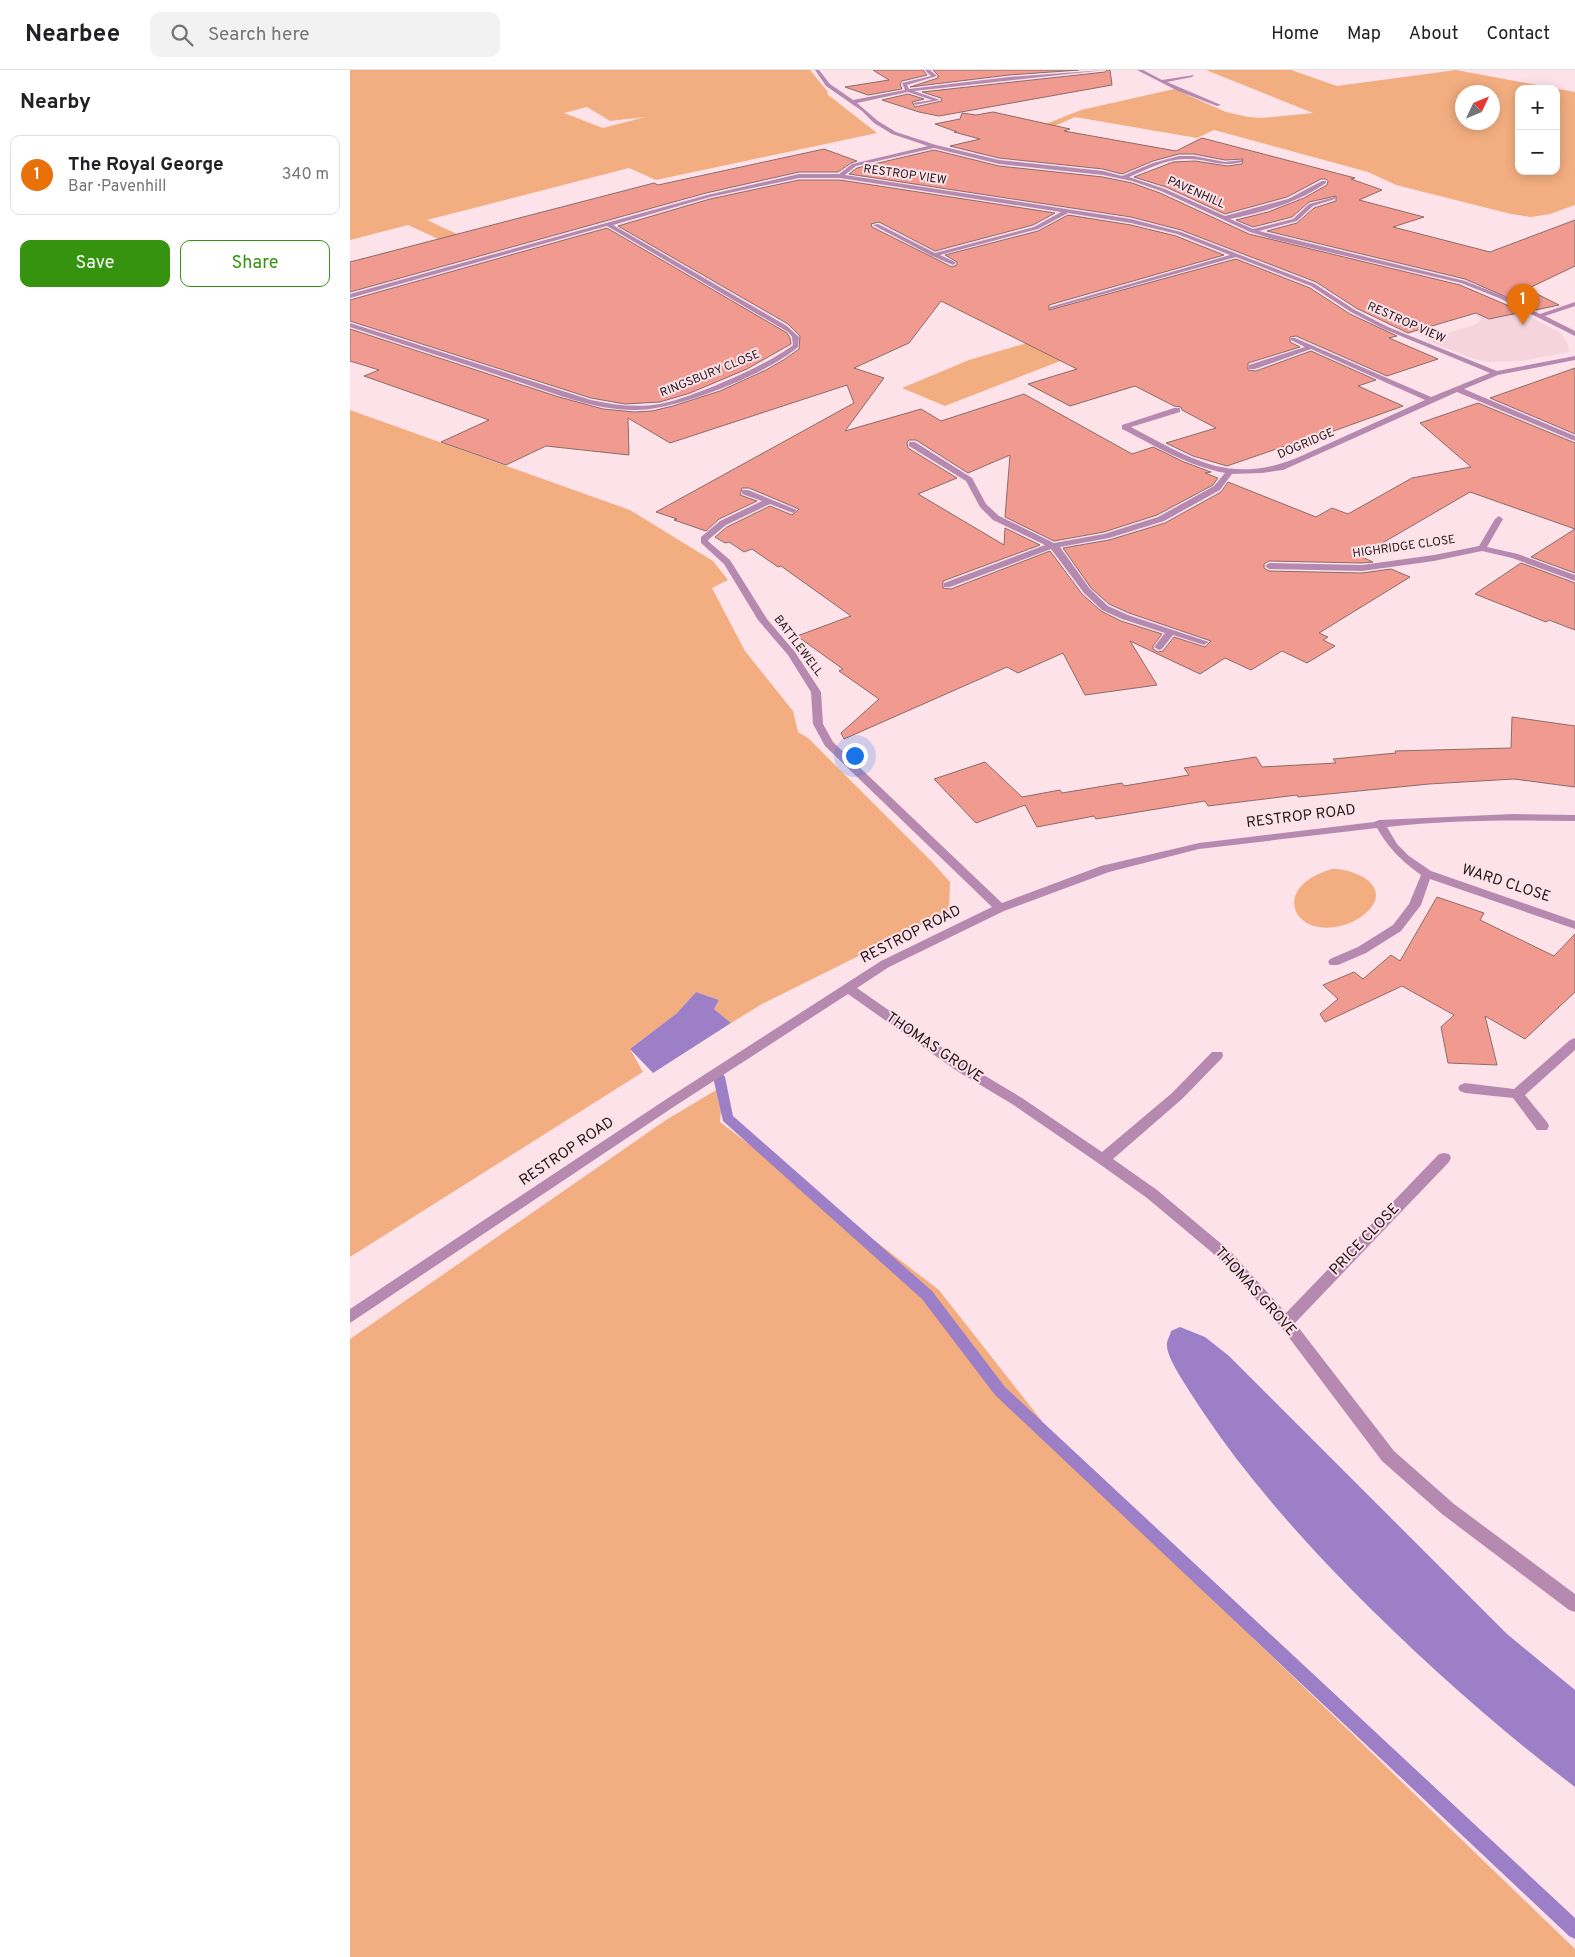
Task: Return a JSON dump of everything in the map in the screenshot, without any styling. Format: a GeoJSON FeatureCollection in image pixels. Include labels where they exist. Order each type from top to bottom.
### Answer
{"type":"FeatureCollection","features":[{"type":"Feature","properties":{"kind":"street","name":"PAVENHILL"},"geometry":{"type":"LineString","coordinates":[[817,70],[828,85],[853,102],[884,128],[934,146],[1003,163],[1103,173],[1124,177],[1163,190],[1252,230],[1312,248],[1446,276],[1483,289],[1575,334]]}},
{"type":"Feature","properties":{"kind":"street"},"geometry":{"type":"LineString","coordinates":[[915,104],[938,100],[908,90],[904,83],[935,76],[927,70]]}},
{"type":"Feature","properties":{"kind":"street"},"geometry":{"type":"LineString","coordinates":[[1023,70],[1033,76]]}},
{"type":"Feature","properties":{"kind":"street"},"geometry":{"type":"LineString","coordinates":[[853,102],[908,90],[1103,70]]}},
{"type":"Feature","properties":{"kind":"street"},"geometry":{"type":"LineString","coordinates":[[1139,70],[1182,91],[1219,106]]}},
{"type":"Feature","properties":{"kind":"street"},"geometry":{"type":"LineString","coordinates":[[1162,80],[1192,76]]}},
{"type":"Feature","properties":{"kind":"street","name":"RESTROP VIEW"},"geometry":{"type":"LineString","coordinates":[[840,176],[854,165],[934,146]]}},
{"type":"Feature","properties":{"kind":"street"},"geometry":{"type":"LineString","coordinates":[[1194,157],[1199,151]]}},
{"type":"Feature","properties":{"kind":"street"},"geometry":{"type":"LineString","coordinates":[[1124,177],[1169,159],[1194,157],[1225,165],[1240,161]]}},
{"type":"Feature","properties":{"kind":"street"},"geometry":{"type":"LineString","coordinates":[[350,296],[686,202],[780,179],[812,175],[840,176]]}},
{"type":"Feature","properties":{"kind":"street","name":"RESTROP VIEW"},"geometry":{"type":"LineString","coordinates":[[840,176],[1154,225],[1318,288],[1353,311],[1386,328],[1496,373]]}},
{"type":"Feature","properties":{"kind":"street"},"geometry":{"type":"LineString","coordinates":[[1226,218],[1251,213],[1302,195],[1324,182]]}},
{"type":"Feature","properties":{"kind":"street"},"geometry":{"type":"LineString","coordinates":[[1252,230],[1295,220],[1301,217],[1305,209],[1333,198]]}},
{"type":"Feature","properties":{"kind":"street"},"geometry":{"type":"LineString","coordinates":[[934,255],[1036,228],[1067,210]]}},
{"type":"Feature","properties":{"kind":"street","name":"RINGSBURY CLOSE"},"geometry":{"type":"LineString","coordinates":[[350,325],[589,402],[630,409],[664,406],[680,401],[773,361],[789,353],[796,346],[797,338],[785,327],[607,224]]}},
{"type":"Feature","properties":{"kind":"street"},"geometry":{"type":"LineString","coordinates":[[876,225],[952,264]]}},
{"type":"Feature","properties":{"kind":"street"},"geometry":{"type":"LineString","coordinates":[[1052,308],[1237,256]]}},
{"type":"Feature","properties":{"kind":"street"},"geometry":{"type":"LineString","coordinates":[[1540,316],[1575,304]]}},
{"type":"Feature","properties":{"kind":"street"},"geometry":{"type":"LineString","coordinates":[[1293,339],[1432,400]]}},
{"type":"Feature","properties":{"kind":"street"},"geometry":{"type":"LineString","coordinates":[[1252,366],[1311,347]]}},
{"type":"Feature","properties":{"kind":"street"},"geometry":{"type":"LineString","coordinates":[[1496,373],[1575,358]]}},
{"type":"Feature","properties":{"kind":"street","name":"DOGRIDGE"},"geometry":{"type":"LineString","coordinates":[[1177,410],[1125,427],[1202,466],[1230,472],[1262,472],[1289,465],[1496,373]]}},
{"type":"Feature","properties":{"kind":"street"},"geometry":{"type":"LineString","coordinates":[[1457,389],[1575,439]]}},
{"type":"Feature","properties":{"kind":"street"},"geometry":{"type":"LineString","coordinates":[[912,444],[969,480],[989,513],[1009,526],[1053,546],[1060,552],[1067,566],[1087,591],[1105,608],[1125,617],[1204,642]]}},
{"type":"Feature","properties":{"kind":"street"},"geometry":{"type":"LineString","coordinates":[[911,456],[924,452]]}},
{"type":"Feature","properties":{"kind":"street"},"geometry":{"type":"LineString","coordinates":[[947,585],[1039,549],[1106,536],[1161,519],[1217,488],[1230,472]]}},
{"type":"Feature","properties":{"kind":"street"},"geometry":{"type":"LineString","coordinates":[[745,492],[793,510]]}},
{"type":"Feature","properties":{"kind":"street","name":"BATTLEWELL"},"geometry":{"type":"LineString","coordinates":[[770,501],[723,523],[704,539],[705,544],[727,562],[763,620],[792,654],[816,692],[818,724],[829,744],[946,859],[1000,908]]}},
{"type":"Feature","properties":{"kind":"street"},"geometry":{"type":"LineString","coordinates":[[1482,548],[1499,519]]}},
{"type":"Feature","properties":{"kind":"street","name":"HIGHRIDGE CLOSE"},"geometry":{"type":"LineString","coordinates":[[1268,566],[1362,568],[1434,558],[1482,548],[1514,556],[1575,578]]}},
{"type":"Feature","properties":{"kind":"street"},"geometry":{"type":"LineString","coordinates":[[1159,647],[1171,631]]}},
{"type":"Feature","properties":{"kind":"street","name":"RESTROP ROAD"},"geometry":{"type":"LineString","coordinates":[[350,1318],[654,1113],[885,964],[1000,908],[1105,868],[1149,856],[1199,846],[1378,823],[1464,818],[1575,818]]}},
{"type":"Feature","properties":{"kind":"street","name":"WARD CLOSE"},"geometry":{"type":"LineString","coordinates":[[1378,823],[1392,846],[1427,874],[1575,925]]}},
{"type":"Feature","properties":{"kind":"street"},"geometry":{"type":"LineString","coordinates":[[1334,962],[1362,950],[1396,928],[1415,905],[1418,893],[1427,874]]}},
{"type":"Feature","properties":{"kind":"street","name":"THOMAS GROVE"},"geometry":{"type":"LineString","coordinates":[[848,988],[962,1068],[1017,1101],[1103,1159],[1152,1194],[1226,1256],[1286,1323],[1388,1456],[1448,1509],[1575,1604]]}},
{"type":"Feature","properties":{"kind":"street"},"geometry":{"type":"LineString","coordinates":[[1517,1094],[1575,1043]]}},
{"type":"Feature","properties":{"kind":"street"},"geometry":{"type":"LineString","coordinates":[[1103,1159],[1177,1096],[1216,1054]]}},
{"type":"Feature","properties":{"kind":"street"},"geometry":{"type":"LineString","coordinates":[[1465,1088],[1517,1094],[1542,1126]]}},
{"type":"Feature","properties":{"kind":"street","name":"PRICE CLOSE"},"geometry":{"type":"LineString","coordinates":[[1286,1323],[1444,1158]]}},
{"type":"Feature","properties":{"kind":"shaded area"},"geometry":{"type":"Polygon","coordinates":[[[350,70],[810,70],[828,92],[827,94],[877,133],[656,180],[629,168],[427,220],[491,250],[473,255],[408,225],[350,240],[350,70]],[[587,107],[564,113],[603,128],[645,117],[610,121],[587,107]]]}},
{"type":"Feature","properties":{"kind":"shaded area"},"geometry":{"type":"Polygon","coordinates":[[[1206,70],[1291,70],[1337,86],[1456,70],[1537,85],[1515,85],[1515,175],[1560,175],[1560,89],[1575,92],[1575,205],[1550,214],[1531,217],[1511,214],[1396,185],[1368,172],[1214,130],[1197,138],[1075,117],[988,155],[974,153],[1081,110],[1174,89],[1226,112],[1262,118],[1313,113],[1206,70]]]}},
{"type":"Feature","properties":{"kind":"shaded area"},"geometry":{"type":"Polygon","coordinates":[[[1508,305],[1561,333],[1568,344],[1569,352],[1522,361],[1489,362],[1477,360],[1425,340],[1477,324],[1481,319],[1475,315],[1508,305]]]}},
{"type":"Feature","properties":{"kind":"shaded area"},"geometry":{"type":"Polygon","coordinates":[[[1054,335],[1086,351],[945,406],[902,388],[969,360],[1054,335]]]}},
{"type":"Feature","properties":{"kind":"shaded area"},"geometry":{"type":"Polygon","coordinates":[[[350,410],[630,510],[713,561],[728,580],[712,588],[745,651],[793,711],[798,732],[808,738],[950,882],[949,911],[762,1004],[731,1023],[714,1009],[719,1000],[696,992],[677,1013],[630,1049],[643,1072],[350,1257],[350,410]]]}},
{"type":"Feature","properties":{"kind":"shaded area"},"geometry":{"type":"Polygon","coordinates":[[[1332,869],[1349,871],[1366,879],[1376,892],[1375,900],[1365,914],[1348,924],[1326,928],[1312,925],[1301,919],[1295,909],[1295,899],[1300,887],[1312,877],[1332,869]]]}},
{"type":"Feature","properties":{"kind":"shaded area"},"geometry":{"type":"Polygon","coordinates":[[[696,992],[719,1000],[714,1009],[731,1023],[653,1073],[630,1049],[677,1013],[696,992]]]}},
{"type":"Feature","properties":{"kind":"shaded area"},"geometry":{"type":"Polygon","coordinates":[[[723,1086],[720,1122],[939,1290],[1085,1476],[1575,1949],[1575,1957],[350,1957],[350,1339],[666,1120],[723,1086]]]}},
{"type":"Feature","properties":{"kind":"shaded area"},"geometry":{"type":"Polygon","coordinates":[[[1180,1327],[1205,1337],[1229,1356],[1507,1634],[1575,1690],[1575,1787],[1487,1716],[1404,1641],[1331,1568],[1273,1504],[1219,1436],[1176,1370],[1168,1352],[1167,1344],[1171,1331],[1180,1327]]]}},
{"type":"Feature","properties":{"kind":"building"},"geometry":{"type":"Polygon","coordinates":[[[873,70],[923,70],[927,75],[902,81],[900,84],[902,89],[868,95],[845,87],[889,80],[873,70]]]}},
{"type":"Feature","properties":{"kind":"building"},"geometry":{"type":"Polygon","coordinates":[[[933,70],[1079,70],[1009,75],[910,87],[938,78],[938,75],[933,70]]]}},
{"type":"Feature","properties":{"kind":"building"},"geometry":{"type":"Polygon","coordinates":[[[1110,70],[1112,85],[939,116],[919,112],[882,100],[908,94],[924,99],[912,102],[915,107],[942,101],[941,98],[922,92],[1105,72],[1110,70]]]}},
{"type":"Feature","properties":{"kind":"building"},"geometry":{"type":"Polygon","coordinates":[[[993,112],[1070,129],[1064,131],[1176,151],[1202,138],[1355,178],[1351,179],[1382,190],[1359,200],[1424,217],[1393,227],[1490,252],[1575,220],[1575,266],[1527,289],[1559,305],[1536,310],[1465,279],[1267,231],[1297,223],[1314,208],[1336,201],[1336,196],[1309,202],[1292,217],[1253,227],[1236,220],[1268,212],[1304,198],[1327,185],[1328,181],[1326,179],[1321,179],[1287,197],[1225,214],[1166,187],[1134,177],[1173,162],[1195,161],[1227,166],[1242,164],[1243,159],[1225,160],[1194,154],[1179,154],[1153,161],[1122,174],[1103,169],[999,158],[950,146],[980,139],[954,132],[957,132],[935,124],[960,119],[962,113],[976,115],[993,112]]]}},
{"type":"Feature","properties":{"kind":"building"},"geometry":{"type":"Polygon","coordinates":[[[824,149],[857,161],[838,172],[799,172],[706,193],[350,292],[350,262],[654,183],[658,185],[824,149]]]}},
{"type":"Feature","properties":{"kind":"building"},"geometry":{"type":"Polygon","coordinates":[[[934,150],[999,166],[1103,177],[1132,183],[1160,193],[1249,234],[1460,285],[1523,312],[1489,319],[1476,313],[1408,333],[1356,308],[1316,282],[1181,230],[1131,217],[849,174],[857,168],[934,150]]]}},
{"type":"Feature","properties":{"kind":"building"},"geometry":{"type":"Polygon","coordinates":[[[799,180],[840,180],[1055,213],[1033,225],[935,251],[879,222],[871,224],[872,227],[952,267],[957,265],[957,262],[945,255],[1038,231],[1068,215],[1131,225],[1176,236],[1224,255],[1049,305],[1049,310],[1236,259],[1310,288],[1350,314],[1397,336],[1389,338],[1438,359],[1387,376],[1296,336],[1290,337],[1290,342],[1300,347],[1248,363],[1248,370],[1256,371],[1311,351],[1376,380],[1358,386],[1403,406],[1292,446],[1288,445],[1227,466],[1193,456],[1166,443],[1216,428],[1182,410],[1181,407],[1174,406],[1135,386],[1070,406],[1028,384],[1077,369],[941,301],[909,343],[854,368],[884,378],[845,431],[921,409],[941,421],[1024,394],[1132,454],[1153,447],[1184,462],[1211,472],[1205,473],[1218,478],[1213,485],[1157,515],[1104,532],[1054,541],[1005,517],[1010,455],[968,473],[916,440],[909,440],[907,442],[908,448],[957,478],[918,494],[1004,545],[1005,528],[1040,545],[943,581],[943,588],[951,589],[1050,551],[1082,594],[1101,611],[1121,621],[1162,634],[1153,646],[1153,649],[1158,652],[1163,651],[1174,637],[1205,647],[1211,641],[1129,613],[1109,604],[1091,588],[1063,548],[1109,540],[1165,523],[1221,492],[1228,482],[1316,517],[1332,508],[1348,514],[1412,478],[1471,467],[1420,423],[1478,403],[1575,443],[1575,529],[1470,492],[1360,556],[1373,562],[1269,561],[1264,564],[1264,568],[1269,571],[1362,573],[1391,569],[1410,577],[1319,633],[1328,637],[1323,640],[1335,646],[1307,663],[1282,651],[1251,670],[1225,658],[1200,674],[1130,641],[1157,685],[1085,695],[1063,653],[1018,673],[1007,667],[844,739],[841,733],[879,699],[839,671],[843,669],[797,636],[851,616],[781,566],[778,567],[752,549],[744,552],[729,542],[725,543],[715,537],[727,527],[770,506],[792,515],[799,509],[749,488],[742,488],[740,495],[757,501],[719,519],[706,531],[656,512],[854,403],[847,385],[670,443],[628,418],[629,455],[546,446],[506,465],[441,442],[489,420],[364,376],[379,370],[350,361],[350,329],[559,397],[603,409],[634,412],[652,411],[720,391],[785,359],[799,349],[800,336],[788,324],[618,226],[710,199],[799,180]]]}},
{"type":"Feature","properties":{"kind":"building"},"geometry":{"type":"Polygon","coordinates":[[[607,228],[787,333],[791,344],[747,369],[690,393],[660,402],[625,404],[591,398],[350,321],[350,300],[607,228]]]}},
{"type":"Feature","properties":{"kind":"building"},"geometry":{"type":"Polygon","coordinates":[[[1575,368],[1575,434],[1490,398],[1575,368]]]}},
{"type":"Feature","properties":{"kind":"building"},"geometry":{"type":"Polygon","coordinates":[[[1575,529],[1575,573],[1531,557],[1575,529]]]}},
{"type":"Feature","properties":{"kind":"building"},"geometry":{"type":"Polygon","coordinates":[[[1521,563],[1575,583],[1575,630],[1549,620],[1546,622],[1475,594],[1521,563]]]}},
{"type":"Feature","properties":{"kind":"building"},"geometry":{"type":"Polygon","coordinates":[[[1512,717],[1575,726],[1575,787],[1514,779],[1429,784],[1298,797],[1297,795],[1208,806],[1205,801],[1096,819],[1094,816],[1037,827],[1025,805],[976,823],[934,779],[985,762],[1022,797],[1060,790],[1062,793],[1122,783],[1124,786],[1189,775],[1184,768],[1256,757],[1262,767],[1336,763],[1333,759],[1396,753],[1395,751],[1511,748],[1512,717]]]}},
{"type":"Feature","properties":{"kind":"building"},"geometry":{"type":"Polygon","coordinates":[[[1437,897],[1484,913],[1480,920],[1554,956],[1575,934],[1575,992],[1525,1039],[1485,1016],[1497,1065],[1448,1063],[1441,1027],[1454,1015],[1402,986],[1325,1022],[1320,1014],[1338,999],[1323,985],[1354,972],[1363,979],[1391,955],[1400,961],[1437,897]]]}},
{"type":"Feature","properties":{"kind":"waterway"},"geometry":{"type":"LineString","coordinates":[[719,1077],[727,1118],[927,1295],[1000,1391],[1575,1930]]}},
{"type":"Feature","properties":{"kind":"place","name":"The Royal George"},"geometry":{"type":"Point","coordinates":[1523,325]}}]}
